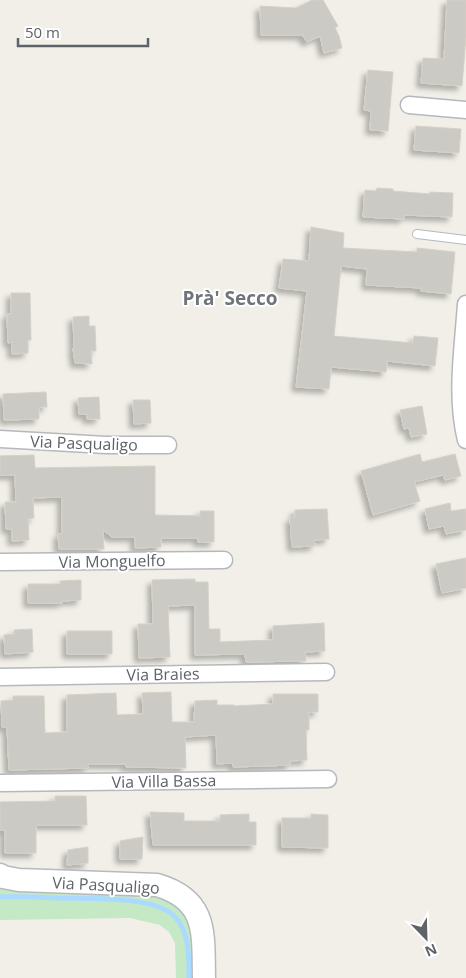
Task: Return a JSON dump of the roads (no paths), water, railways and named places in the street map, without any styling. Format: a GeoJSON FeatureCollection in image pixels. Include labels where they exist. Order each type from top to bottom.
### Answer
{"type":"FeatureCollection","features":[{"type":"Feature","properties":{"kind":"street"},"geometry":{"type":"LineString","coordinates":[[408,105],[466,110]]}},
{"type":"Feature","properties":{"kind":"street"},"geometry":{"type":"LineString","coordinates":[[466,304],[460,378],[466,440]]}},
{"type":"Feature","properties":{"kind":"street","name":"Via Pasqualigo"},"geometry":{"type":"LineString","coordinates":[[0,439],[106,445],[168,445]]}},
{"type":"Feature","properties":{"kind":"street","name":"Via Monguelfo"},"geometry":{"type":"LineString","coordinates":[[0,562],[224,560]]}},
{"type":"Feature","properties":{"kind":"street","name":"Via Braies"},"geometry":{"type":"LineString","coordinates":[[0,677],[326,672]]}},
{"type":"Feature","properties":{"kind":"street","name":"Via Villa Bassa"},"geometry":{"type":"LineString","coordinates":[[0,783],[328,779]]}},
{"type":"Feature","properties":{"kind":"street","name":"Via Pasqualigo"},"geometry":{"type":"LineString","coordinates":[[0,875],[19,880],[156,885],[174,890],[186,898],[196,912],[201,925],[204,942],[204,978]]}},
{"type":"Feature","properties":{"kind":"lane"},"geometry":{"type":"LineString","coordinates":[[418,234],[466,240]]}},
{"type":"Feature","properties":{"kind":"waterway"},"geometry":{"type":"LineString","coordinates":[[0,897],[136,901],[164,909],[179,922],[186,937],[189,978]]}},
{"type":"Feature","properties":{"kind":"district","name":"Prà' Secco"},"geometry":{"type":"Point","coordinates":[230,298]}}]}
